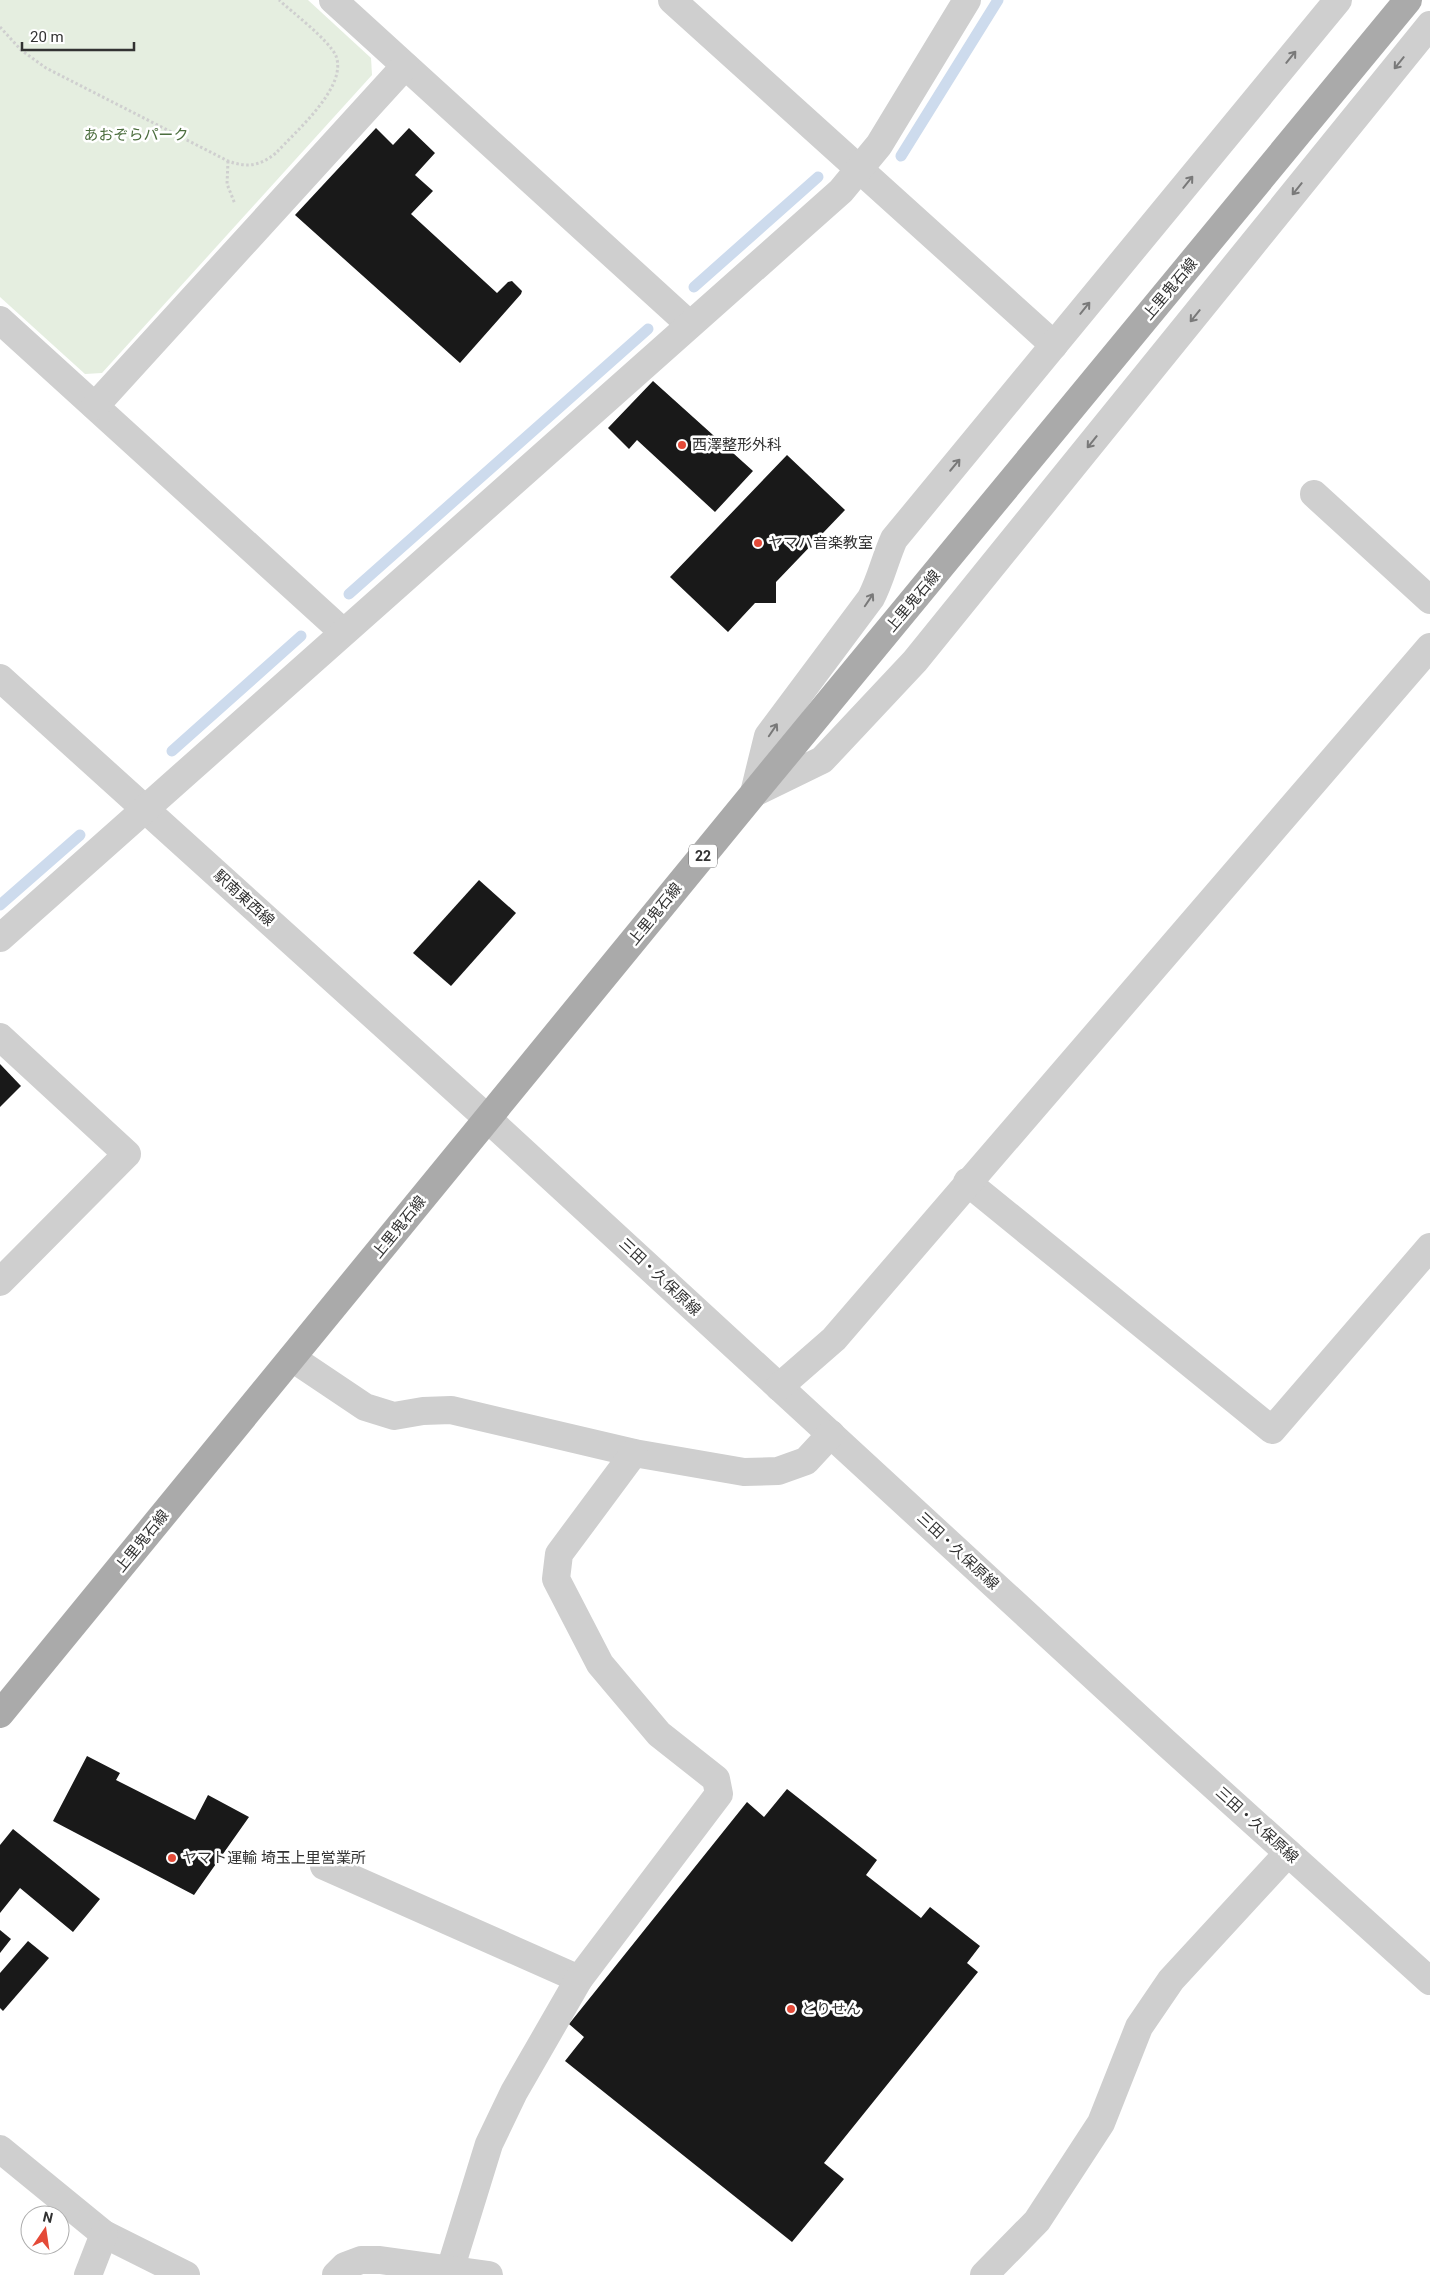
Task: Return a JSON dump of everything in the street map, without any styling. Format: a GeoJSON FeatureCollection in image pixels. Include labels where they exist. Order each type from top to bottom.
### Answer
{"type":"FeatureCollection","features":[{"type":"Feature","properties":{"kind":"main road","name":"上里鬼石線"},"geometry":{"type":"LineString","coordinates":[[0,1714],[754,793],[1408,0]]}},
{"type":"Feature","properties":{"kind":"street"},"geometry":{"type":"LineString","coordinates":[[333,0],[689,324]]}},
{"type":"Feature","properties":{"kind":"street"},"geometry":{"type":"LineString","coordinates":[[672,0],[1054,345]]}},
{"type":"Feature","properties":{"kind":"street"},"geometry":{"type":"LineString","coordinates":[[0,938],[144,808],[841,191],[860,170],[878,145],[967,0]]}},
{"type":"Feature","properties":{"kind":"street"},"geometry":{"type":"LineString","coordinates":[[754,793],[768,736],[871,598],[882,578],[886,556],[894,539],[1338,0]]}},
{"type":"Feature","properties":{"kind":"street"},"geometry":{"type":"LineString","coordinates":[[754,793],[822,760],[915,661],[1430,25]]}},
{"type":"Feature","properties":{"kind":"street"},"geometry":{"type":"LineString","coordinates":[[95,406],[405,66]]}},
{"type":"Feature","properties":{"kind":"street"},"geometry":{"type":"LineString","coordinates":[[0,320],[343,632]]}},
{"type":"Feature","properties":{"kind":"street"},"geometry":{"type":"LineString","coordinates":[[1314,494],[1430,600]]}},
{"type":"Feature","properties":{"kind":"street"},"geometry":{"type":"LineString","coordinates":[[779,1387],[834,1339],[967,1182],[1430,647]]}},
{"type":"Feature","properties":{"kind":"street","name":"駅南東西線"},"geometry":{"type":"LineString","coordinates":[[0,678],[488,1119]]}},
{"type":"Feature","properties":{"kind":"street"},"geometry":{"type":"LineString","coordinates":[[0,1037],[127,1154],[0,1282]]}},
{"type":"Feature","properties":{"kind":"street","name":"三田・久保原線"},"geometry":{"type":"LineString","coordinates":[[488,1119],[1430,1981]]}},
{"type":"Feature","properties":{"kind":"street"},"geometry":{"type":"LineString","coordinates":[[967,1182],[1272,1430],[1430,1247]]}},
{"type":"Feature","properties":{"kind":"street"},"geometry":{"type":"LineString","coordinates":[[292,1358],[364,1407],[394,1416],[423,1410],[451,1410],[634,1453],[744,1472],[778,1471],[806,1461],[831,1434]]}},
{"type":"Feature","properties":{"kind":"street"},"geometry":{"type":"LineString","coordinates":[[450,2270],[489,2144],[514,2092],[578,1979],[719,1794],[716,1779],[659,1734],[600,1664],[556,1579],[559,1554],[634,1453]]}},
{"type":"Feature","properties":{"kind":"street"},"geometry":{"type":"LineString","coordinates":[[984,2275],[1037,2221],[1101,2123],[1138,2027],[1171,1980],[1288,1853]]}},
{"type":"Feature","properties":{"kind":"street"},"geometry":{"type":"LineString","coordinates":[[324,1866],[578,1979]]}},
{"type":"Feature","properties":{"kind":"street"},"geometry":{"type":"LineString","coordinates":[[0,2149],[104,2234],[186,2275]]}},
{"type":"Feature","properties":{"kind":"street"},"geometry":{"type":"LineString","coordinates":[[88,2275],[104,2234]]}},
{"type":"Feature","properties":{"kind":"street"},"geometry":{"type":"LineString","coordinates":[[336,2275],[345,2266],[361,2260],[489,2275]]}},
{"type":"Feature","properties":{"kind":"path"},"geometry":{"type":"LineString","coordinates":[[0,27],[21,50],[46,68],[228,161],[240,165],[254,166],[276,153],[328,96],[334,83],[337,69],[336,57],[329,45],[279,0]]}},
{"type":"Feature","properties":{"kind":"green space","name":"あおぞらパーク"},"geometry":{"type":"Polygon","coordinates":[[[0,0],[308,0],[371,58],[372,75],[102,373],[85,374],[0,297],[0,0]]]}},
{"type":"Feature","properties":{"kind":"building"},"geometry":{"type":"Polygon","coordinates":[[[376,128],[393,145],[409,128],[435,153],[415,175],[433,191],[411,214],[497,293],[508,282],[512,281],[522,291],[460,363],[295,215],[376,128]]]}},
{"type":"Feature","properties":{"kind":"building","name":"西澤整形外科"},"geometry":{"type":"Polygon","coordinates":[[[653,381],[753,471],[715,512],[637,440],[629,449],[608,428],[653,381]]]}},
{"type":"Feature","properties":{"kind":"building","name":"ヤマハ音楽教室"},"geometry":{"type":"Polygon","coordinates":[[[787,455],[845,510],[776,582],[776,603],[755,603],[728,632],[670,577],[787,455]]]}},
{"type":"Feature","properties":{"kind":"building"},"geometry":{"type":"Polygon","coordinates":[[[479,880],[516,913],[451,986],[413,953],[479,880]]]}},
{"type":"Feature","properties":{"kind":"building"},"geometry":{"type":"Polygon","coordinates":[[[0,1064],[21,1086],[0,1107],[0,1064]]]}},
{"type":"Feature","properties":{"kind":"building","name":"ヤマト運輸 埼玉上里営業所"},"geometry":{"type":"Polygon","coordinates":[[[87,1756],[120,1773],[116,1780],[195,1820],[208,1795],[249,1817],[194,1895],[53,1821],[87,1756]]]}},
{"type":"Feature","properties":{"kind":"building"},"geometry":{"type":"Polygon","coordinates":[[[787,1789],[877,1860],[866,1875],[921,1918],[930,1907],[980,1946],[967,1963],[978,1972],[824,2163],[844,2179],[792,2242],[565,2061],[584,2037],[569,2024],[747,1802],[764,1817],[787,1789]]]}},
{"type":"Feature","properties":{"kind":"building"},"geometry":{"type":"Polygon","coordinates":[[[13,1829],[100,1899],[73,1932],[20,1888],[0,1913],[0,1845],[13,1829]]]}},
{"type":"Feature","properties":{"kind":"building"},"geometry":{"type":"Polygon","coordinates":[[[0,1930],[11,1939],[0,1953],[0,1930]]]}},
{"type":"Feature","properties":{"kind":"building"},"geometry":{"type":"Polygon","coordinates":[[[28,1941],[49,1958],[3,2011],[0,2008],[0,1973],[28,1941]]]}},
{"type":"Feature","properties":{"kind":"waterway"},"geometry":{"type":"LineString","coordinates":[[901,156],[998,0]]}},
{"type":"Feature","properties":{"kind":"waterway"},"geometry":{"type":"LineString","coordinates":[[694,287],[818,177]]}},
{"type":"Feature","properties":{"kind":"waterway"},"geometry":{"type":"LineString","coordinates":[[349,594],[648,329]]}},
{"type":"Feature","properties":{"kind":"waterway"},"geometry":{"type":"LineString","coordinates":[[172,751],[301,636]]}},
{"type":"Feature","properties":{"kind":"waterway"},"geometry":{"type":"LineString","coordinates":[[0,905],[80,835]]}},
{"type":"Feature","properties":{"kind":"place","name":"西澤整形外科"},"geometry":{"type":"Point","coordinates":[682,445]}},
{"type":"Feature","properties":{"kind":"place","name":"ヤマハ音楽教室"},"geometry":{"type":"Point","coordinates":[758,543]}},
{"type":"Feature","properties":{"kind":"place","name":"ヤマト運輸 埼玉上里営業所"},"geometry":{"type":"Point","coordinates":[172,1858]}},
{"type":"Feature","properties":{"kind":"place","name":"とりせん"},"geometry":{"type":"Point","coordinates":[791,2009]}}]}
